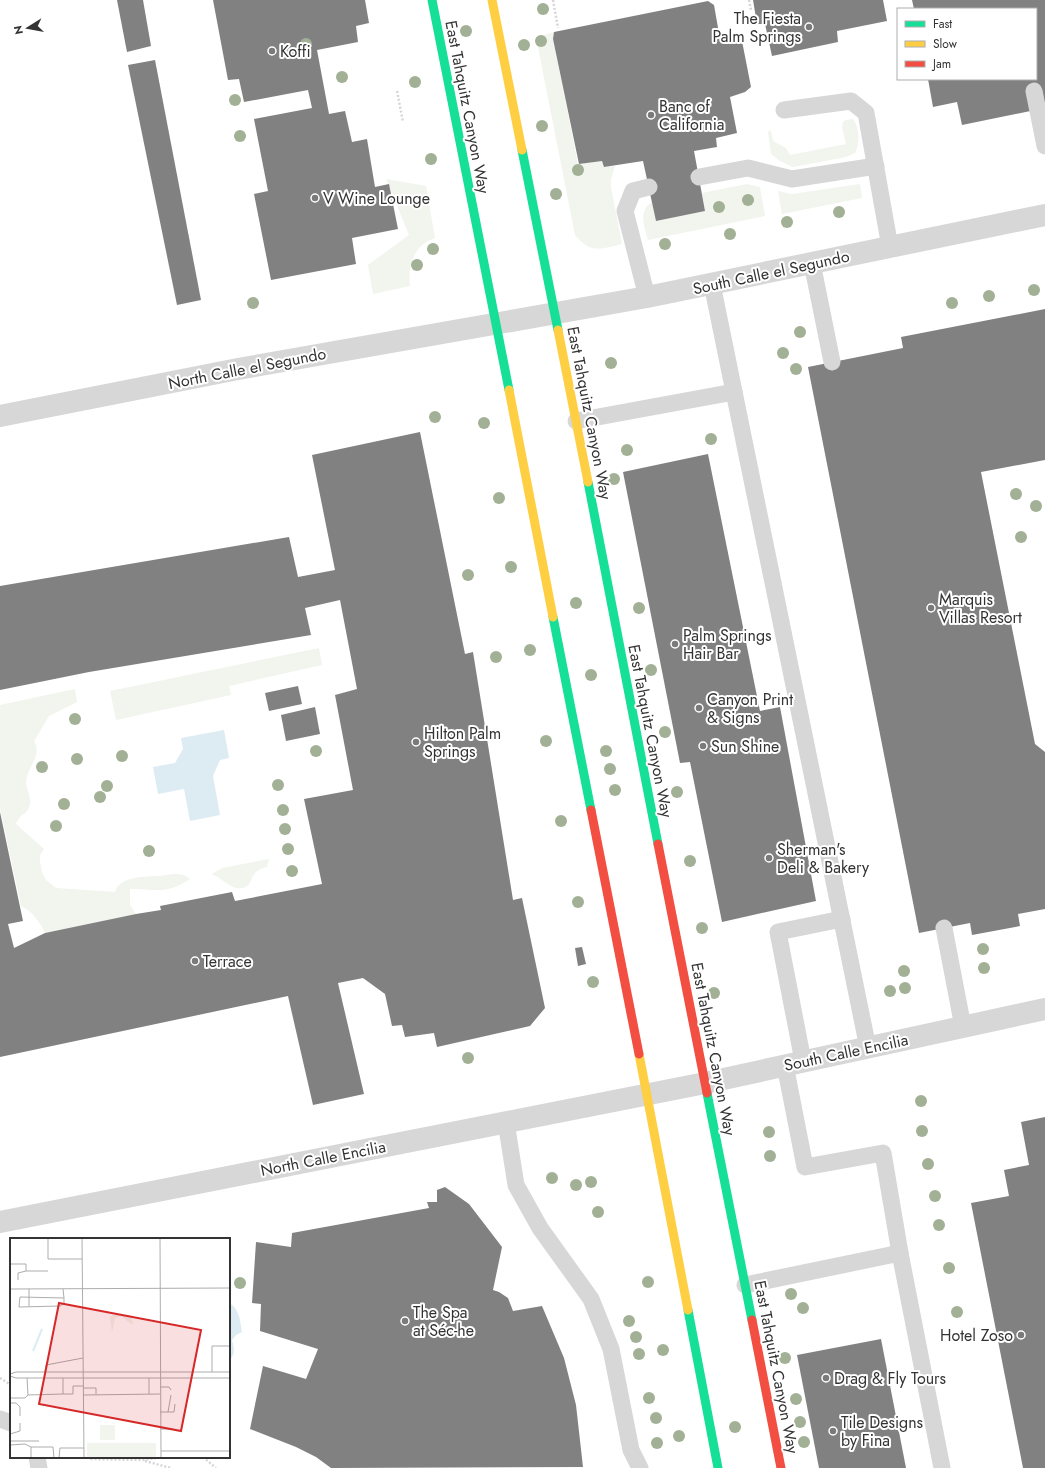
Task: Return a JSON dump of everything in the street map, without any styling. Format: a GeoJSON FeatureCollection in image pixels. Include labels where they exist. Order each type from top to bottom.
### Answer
{"type":"FeatureCollection","features":[{"type":"Feature","properties":{"kind":"main road","name":"East Tahquitz Canyon Way"},"geometry":{"type":"LineString","coordinates":[[432,0],[647,1094],[718,1468]]}},
{"type":"Feature","properties":{"kind":"main road","name":"East Tahquitz Canyon Way"},"geometry":{"type":"LineString","coordinates":[[492,0],[781,1468]]}},
{"type":"Feature","properties":{"kind":"street","name":"South Calle el Segundo"},"geometry":{"type":"LineString","coordinates":[[495,324],[647,297],[1045,215]]}},
{"type":"Feature","properties":{"kind":"street","name":"North Calle el Segundo"},"geometry":{"type":"LineString","coordinates":[[0,416],[238,369],[495,324]]}},
{"type":"Feature","properties":{"kind":"street","name":"South Calle Encilia"},"geometry":{"type":"LineString","coordinates":[[647,1094],[1045,1010]]}},
{"type":"Feature","properties":{"kind":"street","name":"North Calle Encilia"},"geometry":{"type":"LineString","coordinates":[[0,1222],[647,1094]]}},
{"type":"Feature","properties":{"kind":"lane"},"geometry":{"type":"LineString","coordinates":[[1034,91],[1045,146]]}},
{"type":"Feature","properties":{"kind":"lane"},"geometry":{"type":"LineString","coordinates":[[784,110],[851,101],[866,114],[890,247]]}},
{"type":"Feature","properties":{"kind":"lane"},"geometry":{"type":"LineString","coordinates":[[699,177],[748,168],[792,179],[876,166]]}},
{"type":"Feature","properties":{"kind":"lane"},"geometry":{"type":"LineString","coordinates":[[647,297],[625,211],[633,191],[649,187]]}},
{"type":"Feature","properties":{"kind":"lane"},"geometry":{"type":"LineString","coordinates":[[812,264],[832,362]]}},
{"type":"Feature","properties":{"kind":"lane"},"geometry":{"type":"LineString","coordinates":[[712,284],[868,1048]]}},
{"type":"Feature","properties":{"kind":"lane"},"geometry":{"type":"LineString","coordinates":[[576,421],[734,392]]}},
{"type":"Feature","properties":{"kind":"lane"},"geometry":{"type":"LineString","coordinates":[[842,919],[778,932],[805,1167],[883,1153],[900,1253],[942,1468]]}},
{"type":"Feature","properties":{"kind":"lane"},"geometry":{"type":"LineString","coordinates":[[944,928],[963,1027]]}},
{"type":"Feature","properties":{"kind":"lane"},"geometry":{"type":"LineString","coordinates":[[506,1122],[516,1185],[540,1228],[591,1299],[611,1349],[631,1450],[640,1468]]}},
{"type":"Feature","properties":{"kind":"lane"},"geometry":{"type":"LineString","coordinates":[[745,1285],[900,1253]]}},
{"type":"Feature","properties":{"kind":"lane"},"geometry":{"type":"LineString","coordinates":[[0,1419],[10,1423]]}},
{"type":"Feature","properties":{"kind":"lane"},"geometry":{"type":"LineString","coordinates":[[37,1458],[39,1468]]}},
{"type":"Feature","properties":{"kind":"path"},"geometry":{"type":"LineString","coordinates":[[553,0],[558,28]]}},
{"type":"Feature","properties":{"kind":"path"},"geometry":{"type":"LineString","coordinates":[[749,0],[752,10]]}},
{"type":"Feature","properties":{"kind":"path"},"geometry":{"type":"LineString","coordinates":[[397,91],[403,122]]}},
{"type":"Feature","properties":{"kind":"path"},"geometry":{"type":"LineString","coordinates":[[0,1378],[10,1384]]}},
{"type":"Feature","properties":{"kind":"path"},"geometry":{"type":"LineString","coordinates":[[89,1458],[143,1460],[156,1458]]}},
{"type":"Feature","properties":{"kind":"path"},"geometry":{"type":"LineString","coordinates":[[203,1458],[216,1468]]}},
{"type":"Feature","properties":{"kind":"path"},"geometry":{"type":"LineString","coordinates":[[143,1460],[171,1468]]}},
{"type":"Feature","properties":{"kind":"shaded area"},"geometry":{"type":"Polygon","coordinates":[[[554,32],[553,39],[578,164],[602,161],[604,167],[615,166],[611,179],[611,187],[622,244],[602,248],[591,248],[575,235],[536,37],[554,32]]]}},
{"type":"Feature","properties":{"kind":"shaded area"},"geometry":{"type":"Polygon","coordinates":[[[853,119],[858,131],[858,145],[855,153],[846,157],[793,167],[780,161],[771,154],[768,132],[771,130],[773,141],[786,148],[790,155],[846,144],[842,127],[843,122],[853,119]]]}},
{"type":"Feature","properties":{"kind":"shaded area"},"geometry":{"type":"Polygon","coordinates":[[[386,179],[426,186],[435,238],[428,241],[417,251],[411,264],[410,286],[373,294],[368,265],[409,235],[386,179]]]}},
{"type":"Feature","properties":{"kind":"shaded area"},"geometry":{"type":"Polygon","coordinates":[[[747,184],[760,187],[765,216],[648,240],[643,219],[645,210],[652,202],[656,221],[705,211],[702,193],[747,184]]]}},
{"type":"Feature","properties":{"kind":"shaded area"},"geometry":{"type":"Polygon","coordinates":[[[860,184],[862,198],[782,214],[778,191],[792,194],[860,184]]]}},
{"type":"Feature","properties":{"kind":"shaded area"},"geometry":{"type":"Polygon","coordinates":[[[319,648],[322,665],[229,686],[231,695],[116,720],[110,691],[319,648]]]}},
{"type":"Feature","properties":{"kind":"shaded area"},"geometry":{"type":"Polygon","coordinates":[[[75,689],[77,702],[49,716],[34,741],[37,751],[26,782],[30,804],[28,810],[20,817],[16,824],[44,849],[40,855],[40,861],[42,873],[46,880],[56,888],[115,892],[122,883],[133,878],[178,874],[186,876],[190,879],[182,884],[161,890],[130,889],[130,905],[136,914],[45,933],[35,917],[21,906],[0,808],[0,705],[75,689]]]}},
{"type":"Feature","properties":{"kind":"shaded area"},"geometry":{"type":"Polygon","coordinates":[[[224,730],[229,758],[220,760],[213,776],[220,815],[190,821],[184,789],[158,794],[153,767],[175,763],[183,749],[181,738],[224,730]]]}},
{"type":"Feature","properties":{"kind":"shaded area"},"geometry":{"type":"Polygon","coordinates":[[[269,859],[267,867],[256,872],[249,884],[243,888],[235,888],[212,874],[222,868],[269,859]]]}},
{"type":"Feature","properties":{"kind":"shaded area"},"geometry":{"type":"Polygon","coordinates":[[[230,1304],[237,1312],[242,1332],[236,1335],[232,1340],[234,1353],[230,1359],[230,1304]]]}},
{"type":"Feature","properties":{"kind":"building"},"geometry":{"type":"Polygon","coordinates":[[[117,0],[143,0],[151,46],[127,52],[117,0]]]}},
{"type":"Feature","properties":{"kind":"building"},"geometry":{"type":"Polygon","coordinates":[[[213,0],[365,0],[369,23],[356,26],[358,42],[317,50],[329,114],[345,111],[352,142],[367,139],[375,187],[389,184],[398,229],[352,238],[356,264],[271,280],[254,194],[268,191],[254,119],[312,108],[308,90],[244,102],[239,79],[228,80],[213,0]]]}},
{"type":"Feature","properties":{"kind":"building","name":"The Fiesta Palm Springs"},"geometry":{"type":"Polygon","coordinates":[[[753,0],[883,0],[887,21],[837,31],[838,42],[772,56],[765,24],[757,24],[753,0]]]}},
{"type":"Feature","properties":{"kind":"building"},"geometry":{"type":"Polygon","coordinates":[[[912,0],[1045,0],[1045,108],[962,125],[957,102],[933,107],[928,80],[1037,80],[1037,8],[914,8],[912,0]]]}},
{"type":"Feature","properties":{"kind":"building","name":"Banc of California"},"geometry":{"type":"Polygon","coordinates":[[[708,1],[714,5],[720,39],[737,38],[742,41],[751,87],[745,92],[730,97],[737,133],[716,138],[717,147],[694,151],[705,211],[656,221],[643,161],[604,167],[602,161],[579,164],[553,39],[554,32],[708,1]]]}},
{"type":"Feature","properties":{"kind":"building"},"geometry":{"type":"Polygon","coordinates":[[[155,60],[201,300],[177,305],[128,65],[155,60]]]}},
{"type":"Feature","properties":{"kind":"building","name":"Marquis Villas Resort"},"geometry":{"type":"Polygon","coordinates":[[[1045,309],[1045,460],[981,472],[1035,744],[1045,752],[1045,909],[1018,914],[1020,926],[972,935],[970,923],[919,933],[808,367],[903,348],[901,337],[1045,309]]]}},
{"type":"Feature","properties":{"kind":"building","name":"Hilton Palm Springs"},"geometry":{"type":"Polygon","coordinates":[[[420,432],[465,654],[473,652],[513,900],[522,898],[545,1008],[530,1026],[437,1047],[434,1033],[405,1037],[402,1025],[392,1026],[385,994],[363,978],[338,983],[364,1094],[313,1105],[288,996],[0,1057],[0,812],[23,921],[8,924],[14,948],[45,933],[161,910],[160,906],[232,892],[235,901],[322,884],[304,799],[353,790],[335,695],[357,689],[340,600],[305,608],[311,635],[89,672],[0,690],[0,586],[289,537],[298,577],[335,570],[312,455],[420,432]]]}},
{"type":"Feature","properties":{"kind":"building"},"geometry":{"type":"Polygon","coordinates":[[[708,454],[760,711],[780,707],[816,901],[722,922],[690,762],[680,763],[623,472],[708,454]]]}},
{"type":"Feature","properties":{"kind":"building"},"geometry":{"type":"Polygon","coordinates":[[[298,686],[302,704],[269,711],[265,693],[298,686]]]}},
{"type":"Feature","properties":{"kind":"building"},"geometry":{"type":"Polygon","coordinates":[[[315,707],[320,734],[286,741],[281,715],[315,707]]]}},
{"type":"Feature","properties":{"kind":"building"},"geometry":{"type":"Polygon","coordinates":[[[582,947],[586,964],[578,966],[575,948],[582,947]]]}},
{"type":"Feature","properties":{"kind":"building","name":"Hotel Zoso"},"geometry":{"type":"Polygon","coordinates":[[[1045,1117],[1045,1468],[1023,1468],[971,1203],[1009,1196],[1004,1170],[1029,1165],[1021,1122],[1045,1117]]]}},
{"type":"Feature","properties":{"kind":"building","name":"The Spa at Séc-he"},"geometry":{"type":"Polygon","coordinates":[[[445,1187],[469,1204],[502,1247],[493,1290],[508,1298],[513,1311],[542,1306],[564,1358],[576,1405],[583,1467],[331,1468],[316,1457],[296,1447],[250,1429],[263,1366],[306,1379],[318,1349],[260,1331],[261,1304],[252,1303],[256,1242],[291,1247],[292,1233],[429,1208],[427,1202],[437,1202],[437,1190],[445,1187]]]}},
{"type":"Feature","properties":{"kind":"building"},"geometry":{"type":"Polygon","coordinates":[[[881,1339],[906,1468],[819,1468],[797,1355],[881,1339]]]}},
{"type":"Feature","properties":{"kind":"traffic: fast"},"geometry":{"type":"LineString","coordinates":[[432,0],[509,390]]}},
{"type":"Feature","properties":{"kind":"traffic: fast"},"geometry":{"type":"LineString","coordinates":[[522,150],[558,330]]}},
{"type":"Feature","properties":{"kind":"traffic: fast"},"geometry":{"type":"LineString","coordinates":[[588,482],[658,844]]}},
{"type":"Feature","properties":{"kind":"traffic: fast"},"geometry":{"type":"LineString","coordinates":[[553,617],[591,810]]}},
{"type":"Feature","properties":{"kind":"traffic: fast"},"geometry":{"type":"LineString","coordinates":[[707,1093],[752,1320]]}},
{"type":"Feature","properties":{"kind":"traffic: fast"},"geometry":{"type":"LineString","coordinates":[[688,1310],[718,1468]]}},
{"type":"Feature","properties":{"kind":"traffic: slow"},"geometry":{"type":"LineString","coordinates":[[492,0],[522,150]]}},
{"type":"Feature","properties":{"kind":"traffic: slow"},"geometry":{"type":"LineString","coordinates":[[558,330],[588,482]]}},
{"type":"Feature","properties":{"kind":"traffic: slow"},"geometry":{"type":"LineString","coordinates":[[509,390],[553,617]]}},
{"type":"Feature","properties":{"kind":"traffic: slow"},"geometry":{"type":"LineString","coordinates":[[639,1054],[688,1310]]}},
{"type":"Feature","properties":{"kind":"traffic: jam"},"geometry":{"type":"LineString","coordinates":[[591,810],[639,1054]]}},
{"type":"Feature","properties":{"kind":"traffic: jam"},"geometry":{"type":"LineString","coordinates":[[658,844],[707,1093]]}},
{"type":"Feature","properties":{"kind":"traffic: jam"},"geometry":{"type":"LineString","coordinates":[[752,1320],[781,1468]]}},
{"type":"Feature","properties":{"kind":"place","name":"The Fiesta Palm Springs"},"geometry":{"type":"Point","coordinates":[809,27]}},
{"type":"Feature","properties":{"kind":"place","name":"Koffi"},"geometry":{"type":"Point","coordinates":[272,51]}},
{"type":"Feature","properties":{"kind":"place","name":"Banc of California"},"geometry":{"type":"Point","coordinates":[651,115]}},
{"type":"Feature","properties":{"kind":"place","name":"V Wine Lounge"},"geometry":{"type":"Point","coordinates":[315,198]}},
{"type":"Feature","properties":{"kind":"place","name":"Marquis Villas Resort"},"geometry":{"type":"Point","coordinates":[931,608]}},
{"type":"Feature","properties":{"kind":"place","name":"Palm Springs Hair Bar"},"geometry":{"type":"Point","coordinates":[675,644]}},
{"type":"Feature","properties":{"kind":"place","name":"Canyon Print & Signs"},"geometry":{"type":"Point","coordinates":[699,708]}},
{"type":"Feature","properties":{"kind":"place","name":"Hilton Palm Springs"},"geometry":{"type":"Point","coordinates":[416,742]}},
{"type":"Feature","properties":{"kind":"place","name":"Sun Shine"},"geometry":{"type":"Point","coordinates":[703,746]}},
{"type":"Feature","properties":{"kind":"place","name":"Sherman's Deli & Bakery"},"geometry":{"type":"Point","coordinates":[769,858]}},
{"type":"Feature","properties":{"kind":"place","name":"Terrace"},"geometry":{"type":"Point","coordinates":[195,961]}},
{"type":"Feature","properties":{"kind":"place","name":"The Spa at Séc-he"},"geometry":{"type":"Point","coordinates":[405,1321]}},
{"type":"Feature","properties":{"kind":"place","name":"Hotel Zoso"},"geometry":{"type":"Point","coordinates":[1021,1335]}},
{"type":"Feature","properties":{"kind":"place","name":"Drag & Fly Tours"},"geometry":{"type":"Point","coordinates":[826,1378]}},
{"type":"Feature","properties":{"kind":"place","name":"Tile Designs by Fina"},"geometry":{"type":"Point","coordinates":[833,1431]}}]}
